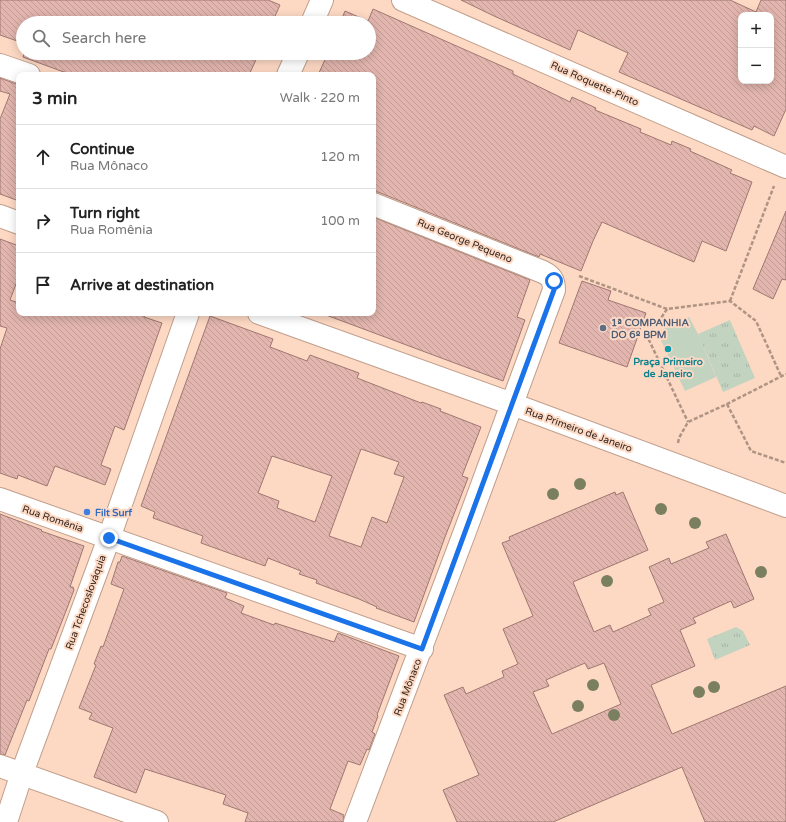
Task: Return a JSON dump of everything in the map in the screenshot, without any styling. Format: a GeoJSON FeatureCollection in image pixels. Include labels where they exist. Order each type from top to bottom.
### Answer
{"type":"FeatureCollection","features":[{"type":"Feature","properties":{"kind":"street"},"geometry":{"type":"LineString","coordinates":[[315,16],[322,0]]}},
{"type":"Feature","properties":{"kind":"street","name":"Rua Roquette-Pinto"},"geometry":{"type":"LineString","coordinates":[[403,0],[785,162]]}},
{"type":"Feature","properties":{"kind":"street"},"geometry":{"type":"LineString","coordinates":[[289,72],[295,60]]}},
{"type":"Feature","properties":{"kind":"street"},"geometry":{"type":"LineString","coordinates":[[0,65],[20,72]]}},
{"type":"Feature","properties":{"kind":"street","name":"Rua George Pequeno"},"geometry":{"type":"LineString","coordinates":[[376,205],[543,272],[550,276],[554,281]]}},
{"type":"Feature","properties":{"kind":"street"},"geometry":{"type":"LineString","coordinates":[[0,216],[16,223]]}},
{"type":"Feature","properties":{"kind":"street","name":"Rua Mônaco"},"geometry":{"type":"LineString","coordinates":[[355,822],[422,649],[554,290],[554,281]]}},
{"type":"Feature","properties":{"kind":"street","name":"Rua Tchecoslováquia"},"geometry":{"type":"LineString","coordinates":[[6,822],[22,773],[109,538],[187,316]]}},
{"type":"Feature","properties":{"kind":"street","name":"Rua Primeiro de Janeiro"},"geometry":{"type":"LineString","coordinates":[[267,316],[512,404],[786,506]]}},
{"type":"Feature","properties":{"kind":"street","name":"Rua Romênia"},"geometry":{"type":"LineString","coordinates":[[0,499],[422,649]]}},
{"type":"Feature","properties":{"kind":"street"},"geometry":{"type":"LineString","coordinates":[[0,766],[157,822]]}},
{"type":"Feature","properties":{"kind":"path"},"geometry":{"type":"LineString","coordinates":[[730,301],[785,162]]}},
{"type":"Feature","properties":{"kind":"path"},"geometry":{"type":"LineString","coordinates":[[579,276],[666,309],[730,301],[756,321],[781,376]]}},
{"type":"Feature","properties":{"kind":"path"},"geometry":{"type":"LineString","coordinates":[[666,309],[648,338],[688,422]]}},
{"type":"Feature","properties":{"kind":"path"},"geometry":{"type":"LineString","coordinates":[[677,445],[679,438],[688,422],[786,374]]}},
{"type":"Feature","properties":{"kind":"path"},"geometry":{"type":"LineString","coordinates":[[727,404],[751,451],[786,463]]}},
{"type":"Feature","properties":{"kind":"green space"},"geometry":{"type":"Polygon","coordinates":[[[689,317],[698,334],[716,377],[685,391],[657,332],[689,317]]]}},
{"type":"Feature","properties":{"kind":"green space"},"geometry":{"type":"Polygon","coordinates":[[[730,320],[755,378],[723,392],[698,334],[730,320]]]}},
{"type":"Feature","properties":{"kind":"green space"},"geometry":{"type":"Polygon","coordinates":[[[736,627],[743,631],[750,645],[715,660],[707,639],[736,627]]]}},
{"type":"Feature","properties":{"kind":"building"},"geometry":{"type":"Polygon","coordinates":[[[0,0],[268,0],[280,5],[275,16],[16,16],[16,41],[0,35],[0,0]]]}},
{"type":"Feature","properties":{"kind":"building"},"geometry":{"type":"Polygon","coordinates":[[[461,0],[730,0],[756,12],[761,0],[786,0],[786,109],[774,136],[754,126],[752,130],[619,72],[628,53],[578,30],[570,50],[461,0]]]}},
{"type":"Feature","properties":{"kind":"building"},"geometry":{"type":"Polygon","coordinates":[[[373,9],[513,71],[513,74],[570,102],[572,97],[596,108],[595,110],[641,129],[640,132],[671,145],[672,141],[691,149],[690,151],[732,170],[730,173],[752,182],[726,251],[702,241],[694,262],[602,222],[581,271],[540,254],[539,257],[376,192],[376,72],[319,72],[325,60],[376,60],[376,16],[370,16],[373,9]]]}},
{"type":"Feature","properties":{"kind":"building"},"geometry":{"type":"Polygon","coordinates":[[[345,11],[356,16],[343,16],[345,11]]]}},
{"type":"Feature","properties":{"kind":"building"},"geometry":{"type":"Polygon","coordinates":[[[31,60],[256,60],[250,72],[64,72],[31,60]]]}},
{"type":"Feature","properties":{"kind":"building"},"geometry":{"type":"Polygon","coordinates":[[[0,78],[16,84],[16,200],[0,194],[0,119],[10,94],[0,91],[0,78]]]}},
{"type":"Feature","properties":{"kind":"building"},"geometry":{"type":"Polygon","coordinates":[[[786,211],[786,280],[782,279],[773,299],[753,289],[786,211]]]}},
{"type":"Feature","properties":{"kind":"building"},"geometry":{"type":"Polygon","coordinates":[[[376,218],[530,280],[517,317],[525,320],[503,381],[329,316],[376,316],[376,218]]]}},
{"type":"Feature","properties":{"kind":"building"},"geometry":{"type":"Polygon","coordinates":[[[0,239],[16,245],[16,284],[10,300],[16,302],[16,316],[144,316],[162,323],[124,430],[115,426],[101,465],[111,469],[105,485],[55,466],[47,486],[18,475],[17,479],[0,473],[0,349],[7,328],[0,326],[0,239]]]}},
{"type":"Feature","properties":{"kind":"building","name":"1ª COMPANHIA DO 6º BPM"},"geometry":{"type":"Polygon","coordinates":[[[582,281],[611,291],[608,300],[646,313],[627,367],[559,343],[582,281]]]}},
{"type":"Feature","properties":{"kind":"building"},"geometry":{"type":"Polygon","coordinates":[[[210,316],[273,339],[270,347],[307,361],[310,355],[359,373],[357,378],[421,403],[422,402],[441,409],[440,411],[481,427],[462,476],[468,478],[414,622],[316,583],[317,580],[299,574],[301,571],[268,558],[265,566],[201,543],[203,536],[153,518],[155,512],[141,506],[210,316]],[[361,449],[329,536],[361,547],[372,517],[387,523],[404,477],[394,474],[399,462],[361,449]],[[272,456],[258,493],[279,501],[277,508],[315,522],[332,476],[272,456]]]}},
{"type":"Feature","properties":{"kind":"building"},"geometry":{"type":"Polygon","coordinates":[[[615,492],[616,495],[623,492],[648,550],[573,582],[594,632],[610,625],[613,632],[651,615],[648,609],[664,602],[649,567],[669,558],[671,564],[709,548],[706,542],[726,534],[754,599],[734,608],[731,601],[693,618],[696,623],[680,630],[695,666],[651,685],[672,734],[786,686],[786,822],[705,822],[682,767],[553,822],[457,822],[443,790],[479,775],[444,695],[463,687],[466,694],[504,677],[502,671],[518,664],[503,629],[533,616],[502,543],[510,540],[509,537],[615,492]],[[585,663],[546,680],[549,686],[533,692],[552,734],[621,704],[604,663],[588,669],[585,663]]]}},
{"type":"Feature","properties":{"kind":"building"},"geometry":{"type":"Polygon","coordinates":[[[0,514],[42,530],[41,531],[84,546],[70,587],[73,587],[74,590],[51,649],[49,649],[29,701],[27,700],[5,755],[0,754],[0,514]]]}},
{"type":"Feature","properties":{"kind":"building"},"geometry":{"type":"Polygon","coordinates":[[[122,556],[227,593],[225,598],[244,606],[241,613],[274,625],[275,623],[334,642],[338,633],[399,656],[377,715],[378,716],[372,732],[375,734],[369,750],[367,749],[360,765],[348,761],[330,809],[344,815],[343,822],[245,822],[248,813],[223,804],[226,795],[145,769],[136,793],[94,777],[113,728],[89,719],[92,713],[79,708],[96,665],[94,664],[101,646],[103,647],[124,589],[111,584],[118,562],[120,562],[122,556]]]}},
{"type":"Feature","properties":{"kind":"place","name":"1ª COMPANHIA DO 6º BPM"},"geometry":{"type":"Point","coordinates":[603,328]}},
{"type":"Feature","properties":{"kind":"place","name":"Praça Primeiro de Janeiro"},"geometry":{"type":"Point","coordinates":[668,349]}},
{"type":"Feature","properties":{"kind":"place","name":"Filt Surf"},"geometry":{"type":"Point","coordinates":[87,512]}},
{"type":"Feature","properties":{"kind":"route"},"geometry":{"type":"LineString","coordinates":[[109,538],[422,649],[554,290],[554,281]]}}]}
